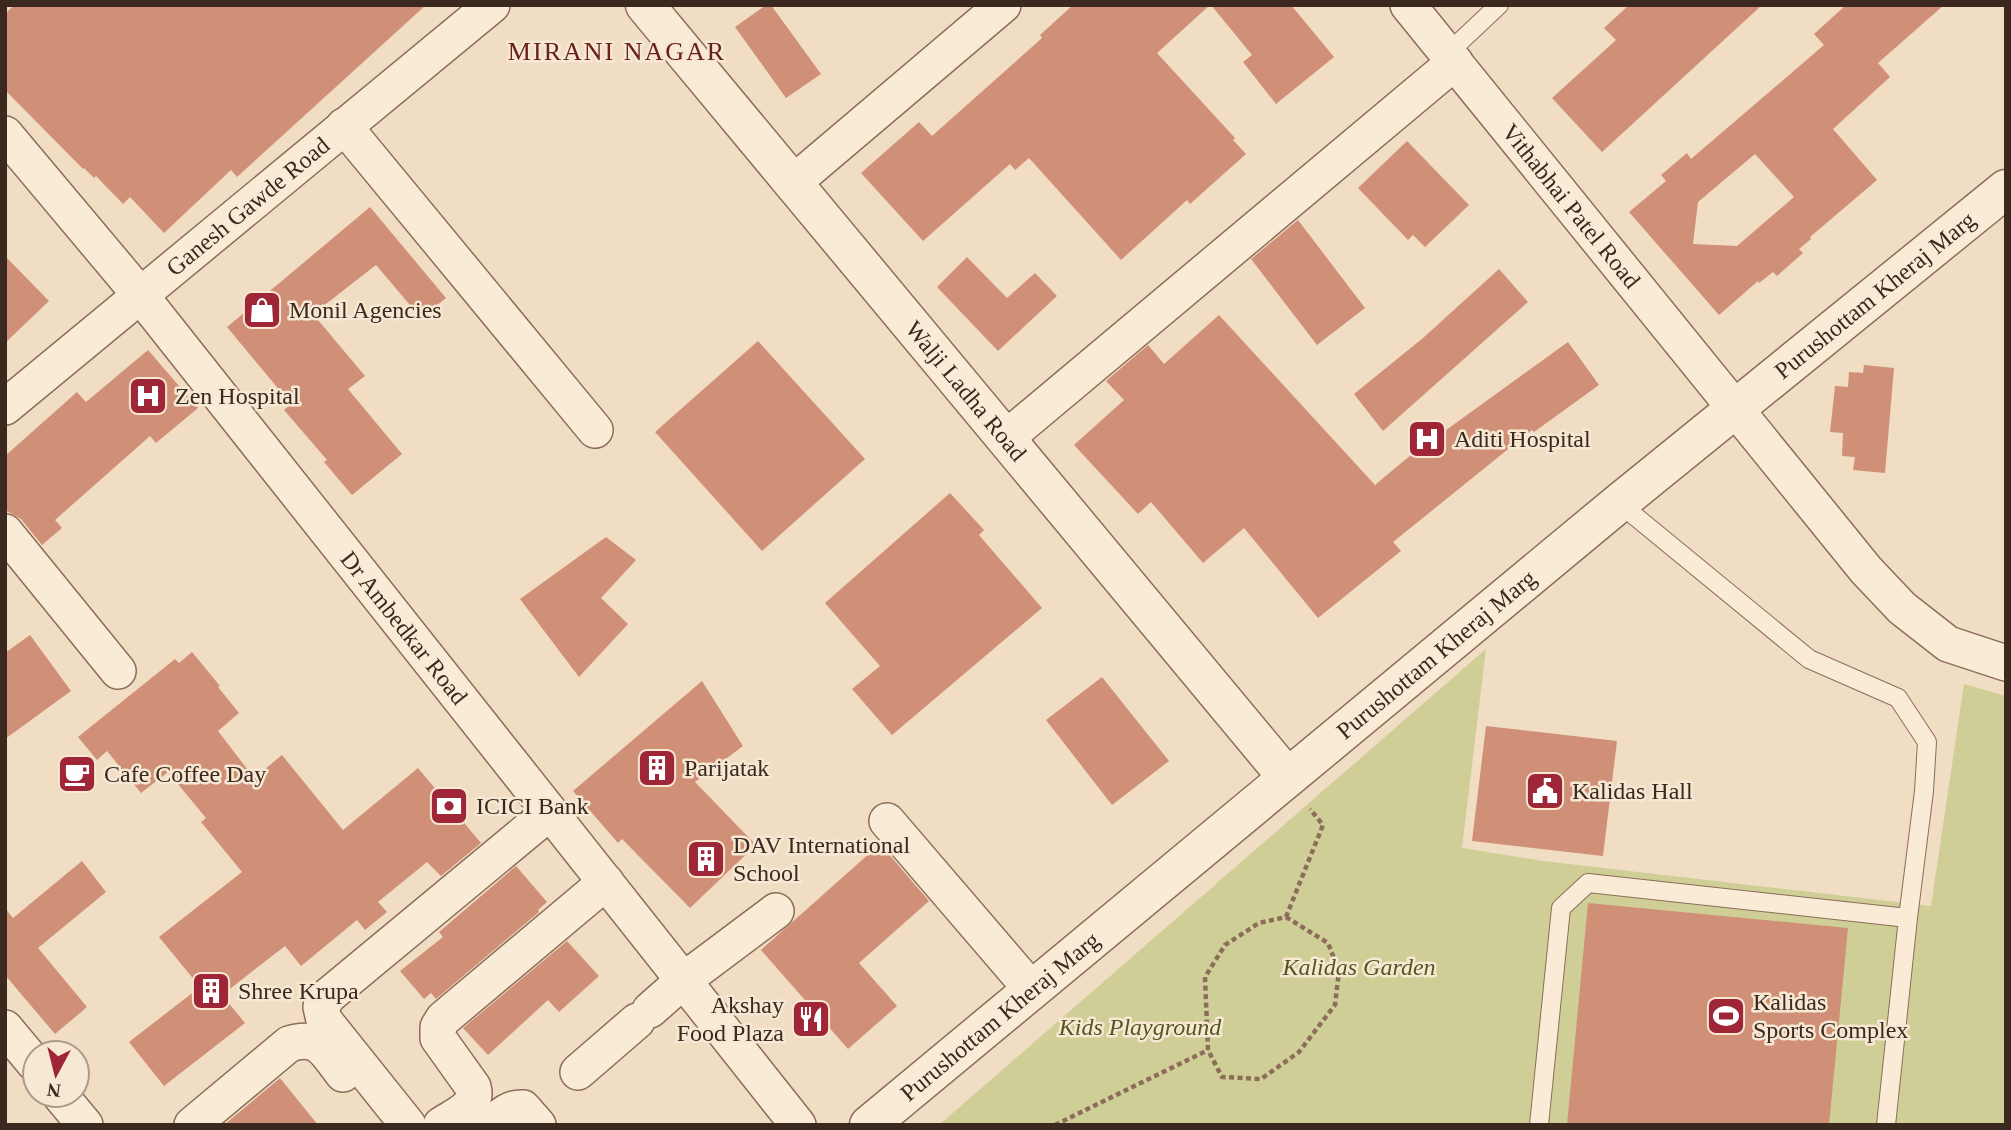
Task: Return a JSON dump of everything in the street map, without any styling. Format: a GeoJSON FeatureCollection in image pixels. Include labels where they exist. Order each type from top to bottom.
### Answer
{"type":"FeatureCollection","features":[{"type":"Feature","properties":{"kind":"street","name":"Ganesh Gawde Road"},"geometry":{"type":"LineString","coordinates":[[5,407],[492,5]]}},
{"type":"Feature","properties":{"kind":"street","name":"Walji Ladha Road"},"geometry":{"type":"LineString","coordinates":[[645,5],[1287,778]]}},
{"type":"Feature","properties":{"kind":"street"},"geometry":{"type":"LineString","coordinates":[[793,183],[1003,5]]}},
{"type":"Feature","properties":{"kind":"street","name":"Vithabhai Patel Road"},"geometry":{"type":"LineString","coordinates":[[1408,5],[1866,570],[1902,608],[1948,644],[2006,663]]}},
{"type":"Feature","properties":{"kind":"street"},"geometry":{"type":"LineString","coordinates":[[1005,439],[1451,58]]}},
{"type":"Feature","properties":{"kind":"street"},"geometry":{"type":"LineString","coordinates":[[344,126],[595,430]]}},
{"type":"Feature","properties":{"kind":"street","name":"Dr Ambedkar Road"},"geometry":{"type":"LineString","coordinates":[[5,134],[141,296],[798,1125]]}},
{"type":"Feature","properties":{"kind":"street","name":"Purushottam Kheraj Marg"},"geometry":{"type":"LineString","coordinates":[[869,1125],[1619,503],[2006,189]]}},
{"type":"Feature","properties":{"kind":"street"},"geometry":{"type":"LineString","coordinates":[[5,532],[118,671]]}},
{"type":"Feature","properties":{"kind":"street"},"geometry":{"type":"LineString","coordinates":[[408,1125],[324,1020],[321,1007],[328,996],[550,812]]}},
{"type":"Feature","properties":{"kind":"street"},"geometry":{"type":"LineString","coordinates":[[887,821],[1032,990]]}},
{"type":"Feature","properties":{"kind":"street"},"geometry":{"type":"LineString","coordinates":[[441,1125],[472,1104],[475,1095],[438,1038],[438,1027],[443,1019],[606,882]]}},
{"type":"Feature","properties":{"kind":"street"},"geometry":{"type":"LineString","coordinates":[[578,1072],[684,981],[776,911]]}},
{"type":"Feature","properties":{"kind":"street"},"geometry":{"type":"LineString","coordinates":[[5,1028],[21,1047]]}},
{"type":"Feature","properties":{"kind":"street"},"geometry":{"type":"LineString","coordinates":[[192,1125],[289,1044],[312,1041],[321,1047],[386,1125]]}},
{"type":"Feature","properties":{"kind":"street"},"geometry":{"type":"LineString","coordinates":[[491,1125],[505,1113],[515,1108],[523,1108],[538,1125]]}},
{"type":"Feature","properties":{"kind":"street"},"geometry":{"type":"LineString","coordinates":[[72,1109],[85,1125]]}},
{"type":"Feature","properties":{"kind":"lane"},"geometry":{"type":"LineString","coordinates":[[1451,58],[1499,5]]}},
{"type":"Feature","properties":{"kind":"lane"},"geometry":{"type":"LineString","coordinates":[[1619,503],[1809,659],[1898,698],[1927,743],[1924,791],[1886,1125]]}},
{"type":"Feature","properties":{"kind":"lane"},"geometry":{"type":"LineString","coordinates":[[1539,1125],[1561,908],[1588,883],[1908,918]]}},
{"type":"Feature","properties":{"kind":"path"},"geometry":{"type":"LineString","coordinates":[[1286,917],[1323,825],[1287,778]]}},
{"type":"Feature","properties":{"kind":"path"},"geometry":{"type":"LineString","coordinates":[[1286,917],[1328,943],[1339,971],[1335,1004],[1299,1052],[1261,1079],[1222,1077],[1208,1051],[1205,977],[1225,945],[1259,923],[1286,917]]}},
{"type":"Feature","properties":{"kind":"path"},"geometry":{"type":"LineString","coordinates":[[1055,1125],[1208,1051]]}},
{"type":"Feature","properties":{"kind":"green space"},"geometry":{"type":"Polygon","coordinates":[[[1486,649],[1462,848],[1543,861],[1931,906],[1964,684],[2006,696],[2006,1125],[939,1125],[1486,649]]]}},
{"type":"Feature","properties":{"kind":"building"},"geometry":{"type":"Polygon","coordinates":[[[14,5],[426,5],[237,177],[231,170],[164,233],[130,197],[123,204],[96,176],[94,178],[83,169],[5,90],[5,14],[14,5]]]}},
{"type":"Feature","properties":{"kind":"building"},"geometry":{"type":"Polygon","coordinates":[[[766,5],[771,5],[821,74],[786,98],[735,27],[766,5]]]}},
{"type":"Feature","properties":{"kind":"building"},"geometry":{"type":"Polygon","coordinates":[[[1073,5],[1210,5],[1157,53],[1235,138],[1233,140],[1246,154],[1190,204],[1187,200],[1121,260],[1029,158],[1015,170],[1010,164],[923,241],[861,173],[919,122],[932,136],[1042,38],[1040,35],[1073,5]]]}},
{"type":"Feature","properties":{"kind":"building"},"geometry":{"type":"Polygon","coordinates":[[[1211,5],[1291,5],[1334,57],[1276,104],[1243,62],[1252,55],[1211,5]]]}},
{"type":"Feature","properties":{"kind":"building"},"geometry":{"type":"Polygon","coordinates":[[[1629,5],[1762,5],[1602,152],[1552,98],[1616,40],[1604,28],[1629,5]]]}},
{"type":"Feature","properties":{"kind":"building"},"geometry":{"type":"Polygon","coordinates":[[[1846,5],[1944,5],[1878,63],[1890,77],[1833,129],[1877,180],[1810,237],[1799,249],[1803,253],[1777,276],[1773,272],[1759,283],[1758,281],[1719,315],[1629,212],[1666,181],[1661,175],[1687,153],[1691,159],[1824,45],[1814,34],[1846,5]],[[1755,154],[1698,202],[1693,244],[1737,246],[1794,197],[1755,154]]]}},
{"type":"Feature","properties":{"kind":"building"},"geometry":{"type":"Polygon","coordinates":[[[1407,141],[1469,205],[1425,247],[1413,235],[1408,240],[1358,188],[1407,141]]]}},
{"type":"Feature","properties":{"kind":"building"},"geometry":{"type":"Polygon","coordinates":[[[370,207],[446,298],[421,318],[376,265],[313,314],[365,376],[348,389],[402,454],[352,495],[324,462],[327,460],[284,410],[291,404],[227,327],[370,207]]]}},
{"type":"Feature","properties":{"kind":"building"},"geometry":{"type":"Polygon","coordinates":[[[1298,220],[1365,308],[1317,345],[1251,259],[1298,220]]]}},
{"type":"Feature","properties":{"kind":"building"},"geometry":{"type":"Polygon","coordinates":[[[5,256],[49,301],[5,343],[5,256]]]}},
{"type":"Feature","properties":{"kind":"building"},"geometry":{"type":"Polygon","coordinates":[[[967,257],[1007,298],[1035,273],[1057,296],[998,351],[937,287],[967,257]]]}},
{"type":"Feature","properties":{"kind":"building"},"geometry":{"type":"Polygon","coordinates":[[[1499,269],[1528,302],[1383,431],[1354,394],[1423,338],[1499,269]]]}},
{"type":"Feature","properties":{"kind":"building"},"geometry":{"type":"Polygon","coordinates":[[[1219,315],[1375,485],[1406,459],[1568,342],[1599,385],[1534,432],[1532,430],[1393,542],[1401,551],[1318,618],[1244,528],[1203,563],[1151,502],[1138,514],[1074,445],[1124,400],[1106,381],[1148,345],[1164,364],[1219,315]]]}},
{"type":"Feature","properties":{"kind":"building"},"geometry":{"type":"Polygon","coordinates":[[[758,341],[865,459],[762,551],[655,432],[758,341]]]}},
{"type":"Feature","properties":{"kind":"building"},"geometry":{"type":"Polygon","coordinates":[[[148,350],[198,408],[156,443],[150,436],[55,520],[62,528],[42,545],[21,519],[5,510],[5,456],[77,392],[86,402],[148,350]]]}},
{"type":"Feature","properties":{"kind":"building"},"geometry":{"type":"Polygon","coordinates":[[[1864,365],[1894,368],[1885,473],[1853,470],[1855,457],[1842,456],[1843,433],[1830,432],[1835,386],[1848,387],[1849,372],[1863,373],[1864,365]]]}},
{"type":"Feature","properties":{"kind":"building"},"geometry":{"type":"Polygon","coordinates":[[[950,493],[984,530],[979,535],[1042,608],[892,735],[852,689],[880,666],[825,603],[950,493]]]}},
{"type":"Feature","properties":{"kind":"building"},"geometry":{"type":"Polygon","coordinates":[[[606,537],[636,560],[601,598],[628,624],[579,677],[520,599],[606,537]]]}},
{"type":"Feature","properties":{"kind":"building"},"geometry":{"type":"Polygon","coordinates":[[[30,635],[71,691],[5,739],[5,653],[30,635]]]}},
{"type":"Feature","properties":{"kind":"building"},"geometry":{"type":"Polygon","coordinates":[[[192,652],[239,713],[218,731],[254,778],[282,755],[343,830],[418,768],[481,843],[441,876],[427,862],[378,902],[387,912],[365,930],[357,920],[301,966],[285,946],[222,995],[245,1023],[164,1086],[129,1042],[200,987],[159,937],[242,872],[201,822],[206,818],[168,772],[141,793],[107,751],[97,760],[78,737],[175,659],[179,663],[192,652]]]}},
{"type":"Feature","properties":{"kind":"building"},"geometry":{"type":"Polygon","coordinates":[[[1102,677],[1169,761],[1112,805],[1046,720],[1102,677]]]}},
{"type":"Feature","properties":{"kind":"building"},"geometry":{"type":"Polygon","coordinates":[[[702,681],[743,746],[695,782],[756,845],[690,908],[622,839],[618,843],[573,791],[702,681]]]}},
{"type":"Feature","properties":{"kind":"building","name":"Kalidas Hall"},"geometry":{"type":"Polygon","coordinates":[[[1486,726],[1617,741],[1603,856],[1472,841],[1486,726]]]}},
{"type":"Feature","properties":{"kind":"building"},"geometry":{"type":"Polygon","coordinates":[[[880,844],[929,901],[859,963],[897,1006],[848,1049],[761,950],[880,844]]]}},
{"type":"Feature","properties":{"kind":"building"},"geometry":{"type":"Polygon","coordinates":[[[82,861],[106,892],[38,948],[87,1007],[55,1034],[5,975],[5,908],[13,918],[82,861]]]}},
{"type":"Feature","properties":{"kind":"building"},"geometry":{"type":"Polygon","coordinates":[[[516,866],[547,902],[539,912],[436,999],[431,993],[424,999],[400,971],[443,937],[439,932],[516,866]]]}},
{"type":"Feature","properties":{"kind":"building"},"geometry":{"type":"Polygon","coordinates":[[[1588,903],[1848,928],[1829,1125],[1567,1125],[1588,903]]]}},
{"type":"Feature","properties":{"kind":"building"},"geometry":{"type":"Polygon","coordinates":[[[567,941],[599,976],[559,1012],[548,1000],[488,1055],[463,1028],[567,941]]]}},
{"type":"Feature","properties":{"kind":"building"},"geometry":{"type":"Polygon","coordinates":[[[280,1078],[318,1125],[224,1125],[280,1078]]]}},
{"type":"Feature","properties":{"kind":"place","name":"Monil Agencies"},"geometry":{"type":"Point","coordinates":[262,310]}},
{"type":"Feature","properties":{"kind":"place","name":"Zen Hospital"},"geometry":{"type":"Point","coordinates":[148,396]}},
{"type":"Feature","properties":{"kind":"place","name":"Aditi Hospital"},"geometry":{"type":"Point","coordinates":[1427,439]}},
{"type":"Feature","properties":{"kind":"place","name":"Parijatak"},"geometry":{"type":"Point","coordinates":[657,768]}},
{"type":"Feature","properties":{"kind":"place","name":"Cafe Coffee Day"},"geometry":{"type":"Point","coordinates":[77,774]}},
{"type":"Feature","properties":{"kind":"place","name":"Kalidas Hall"},"geometry":{"type":"Point","coordinates":[1545,791]}},
{"type":"Feature","properties":{"kind":"place","name":"ICICI Bank"},"geometry":{"type":"Point","coordinates":[449,806]}},
{"type":"Feature","properties":{"kind":"place","name":"DAV International School"},"geometry":{"type":"Point","coordinates":[706,859]}},
{"type":"Feature","properties":{"kind":"place","name":"Shree Krupa"},"geometry":{"type":"Point","coordinates":[211,991]}},
{"type":"Feature","properties":{"kind":"place","name":"Kalidas Sports Complex"},"geometry":{"type":"Point","coordinates":[1726,1016]}},
{"type":"Feature","properties":{"kind":"place","name":"Akshay Food Plaza"},"geometry":{"type":"Point","coordinates":[811,1019]}},
{"type":"Feature","properties":{"kind":"district","name":"MIRANI NAGAR"},"geometry":{"type":"Point","coordinates":[617,51]}},
{"type":"Feature","properties":{"kind":"park label","name":"Kalidas Garden"},"geometry":{"type":"Point","coordinates":[1359,967]}},
{"type":"Feature","properties":{"kind":"park label","name":"Kids Playground"},"geometry":{"type":"Point","coordinates":[1140,1027]}}]}
